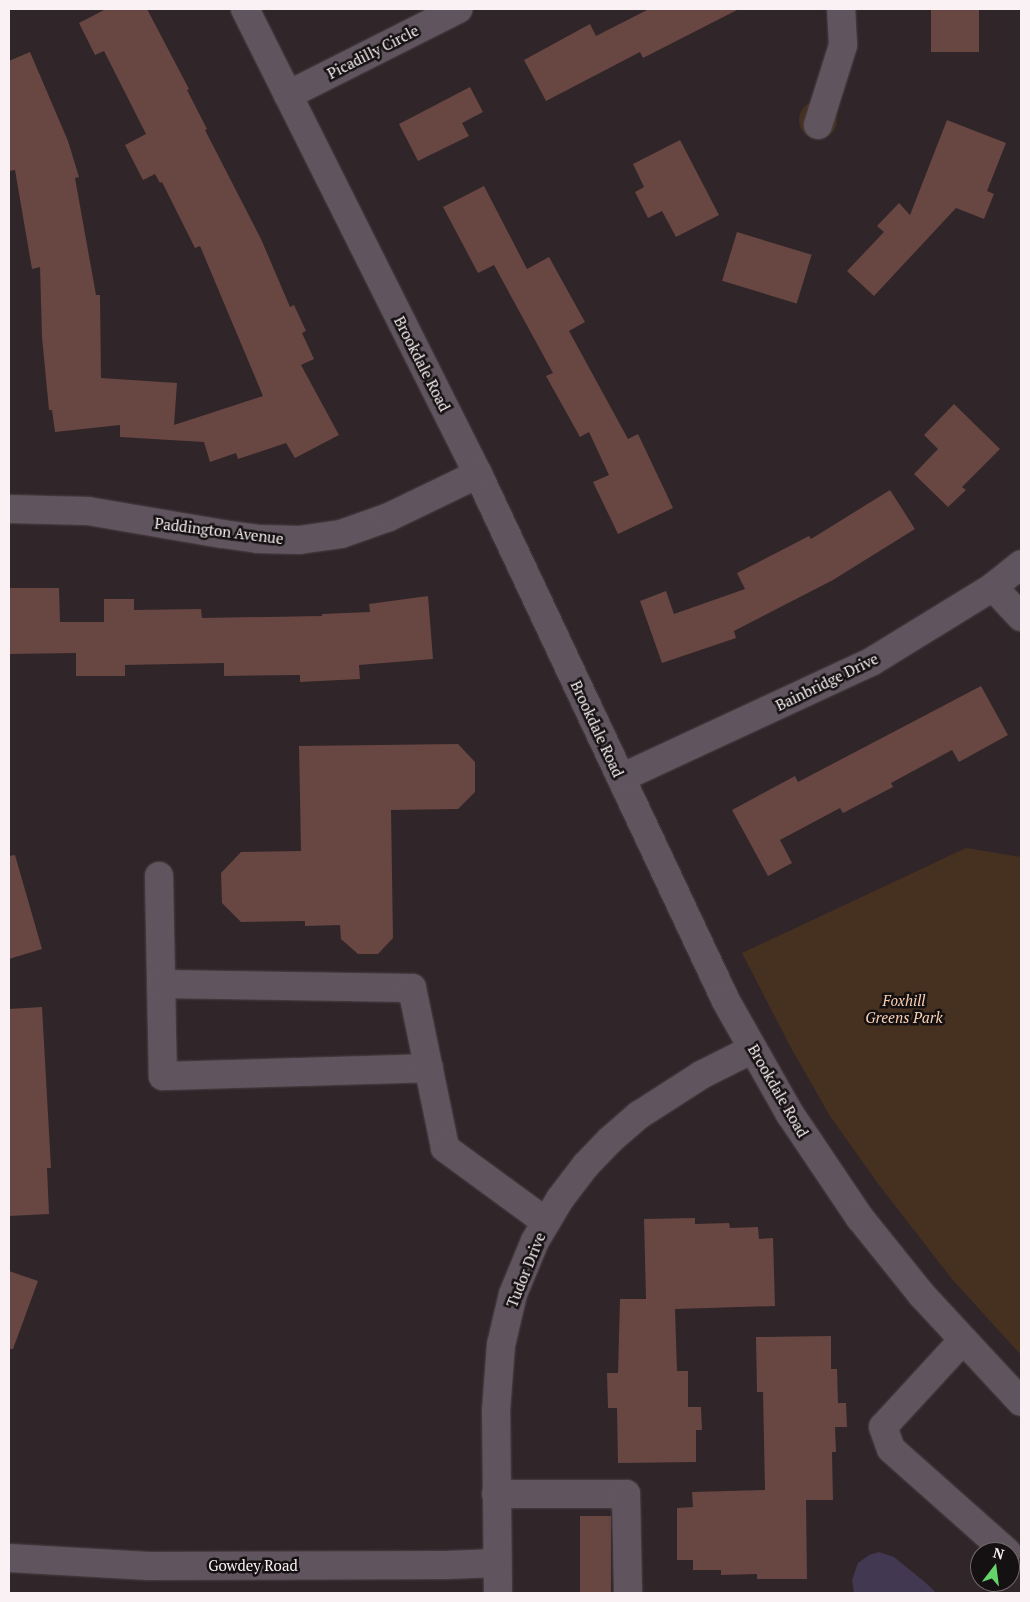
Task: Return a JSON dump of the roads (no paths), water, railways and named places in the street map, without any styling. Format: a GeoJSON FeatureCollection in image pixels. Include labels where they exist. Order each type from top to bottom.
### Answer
{"type":"FeatureCollection","features":[{"type":"Feature","properties":{"kind":"street","name":"Brookdale Road"},"geometry":{"type":"LineString","coordinates":[[245,9],[478,474],[718,986],[814,1151],[860,1218],[921,1294],[1021,1402]]}},
{"type":"Feature","properties":{"kind":"street","name":"Picadilly Circle"},"geometry":{"type":"LineString","coordinates":[[288,95],[458,9]]}},
{"type":"Feature","properties":{"kind":"street"},"geometry":{"type":"LineString","coordinates":[[818,125],[843,45],[840,9]]}},
{"type":"Feature","properties":{"kind":"street","name":"Paddington Avenue"},"geometry":{"type":"LineString","coordinates":[[9,509],[88,511],[258,539],[299,540],[341,534],[389,518],[478,474]]}},
{"type":"Feature","properties":{"kind":"street","name":"Bainbridge Drive"},"geometry":{"type":"LineString","coordinates":[[621,778],[871,662],[993,587],[1021,564]]}},
{"type":"Feature","properties":{"kind":"street"},"geometry":{"type":"LineString","coordinates":[[993,587],[1021,617]]}},
{"type":"Feature","properties":{"kind":"street"},"geometry":{"type":"LineString","coordinates":[[159,876],[163,1076],[429,1068]]}},
{"type":"Feature","properties":{"kind":"street"},"geometry":{"type":"LineString","coordinates":[[161,984],[412,988],[446,1148],[546,1222]]}},
{"type":"Feature","properties":{"kind":"street","name":"Tudor Drive"},"geometry":{"type":"LineString","coordinates":[[498,1593],[496,1411],[500,1345],[513,1294],[535,1242],[560,1199],[586,1165],[610,1140],[639,1115],[701,1075],[753,1048]]}},
{"type":"Feature","properties":{"kind":"street"},"geometry":{"type":"LineString","coordinates":[[963,1340],[883,1427],[892,1449],[997,1542]]}},
{"type":"Feature","properties":{"kind":"street"},"geometry":{"type":"LineString","coordinates":[[496,1494],[626,1494],[628,1593]]}},
{"type":"Feature","properties":{"kind":"street","name":"Gowdey Road"},"geometry":{"type":"LineString","coordinates":[[9,1558],[149,1566],[447,1565],[497,1563]]}},
{"type":"Feature","properties":{"kind":"park label","name":"Foxhill Greens Park"},"geometry":{"type":"Point","coordinates":[904,1008]}}]}
